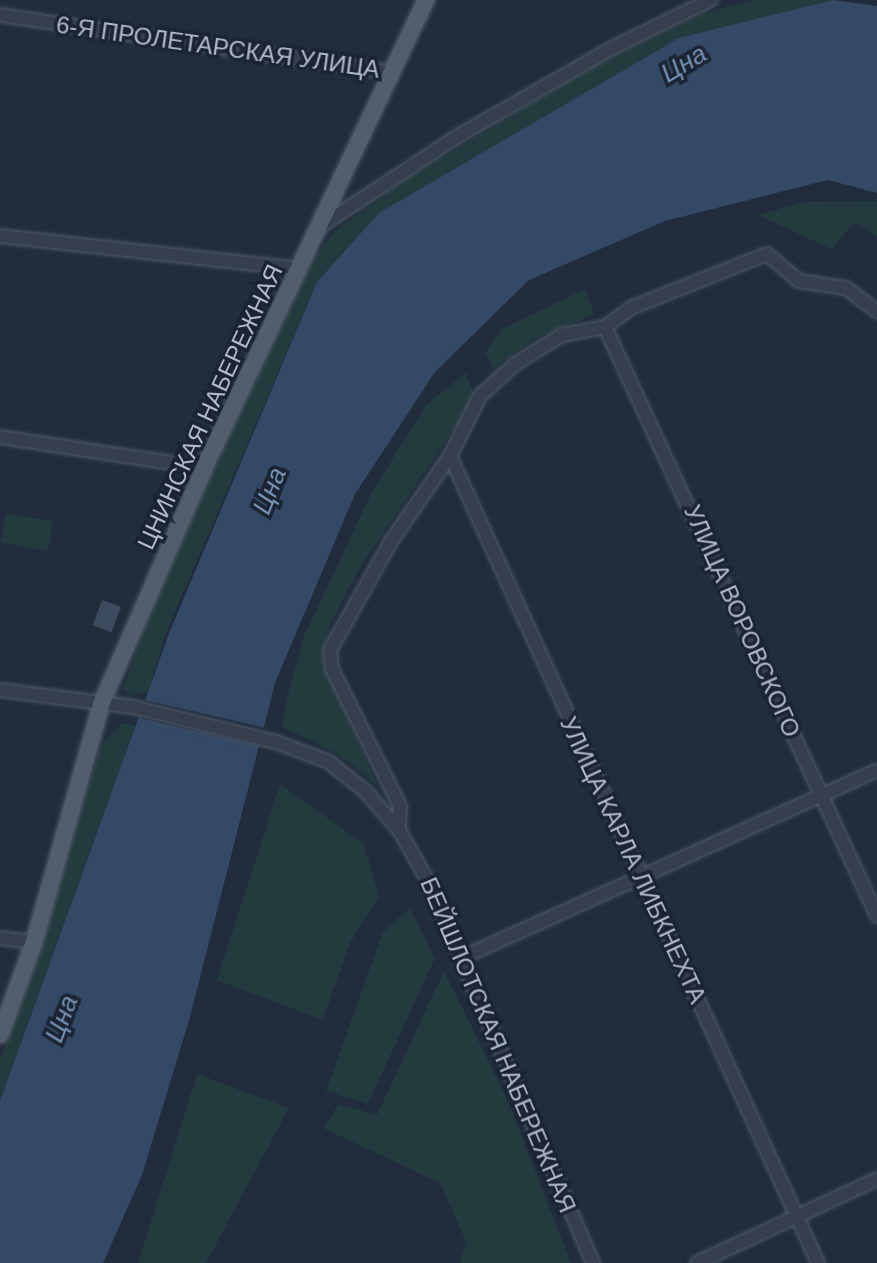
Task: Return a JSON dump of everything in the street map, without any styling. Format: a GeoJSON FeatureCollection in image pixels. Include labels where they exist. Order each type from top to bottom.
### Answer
{"type":"FeatureCollection","features":[{"type":"Feature","properties":{"kind":"main road"},"geometry":{"type":"LineString","coordinates":[[324,224],[426,0]]}},
{"type":"Feature","properties":{"kind":"main road","name":"ЦНИНСКАЯ НАБЕРЕЖНАЯ"},"geometry":{"type":"LineString","coordinates":[[0,1035],[34,942],[102,702],[204,468],[298,269],[324,224]]}},
{"type":"Feature","properties":{"kind":"street","name":"ЦНИНСКАЯ НАБЕРЕЖНАЯ"},"geometry":{"type":"LineString","coordinates":[[324,224],[458,136],[614,47],[711,0]]}},
{"type":"Feature","properties":{"kind":"street","name":"6-Я ПРОЛЕТАРСКАЯ УЛИЦА"},"geometry":{"type":"LineString","coordinates":[[0,15],[394,73]]}},
{"type":"Feature","properties":{"kind":"street"},"geometry":{"type":"LineString","coordinates":[[0,236],[298,269]]}},
{"type":"Feature","properties":{"kind":"street","name":"БЕЙШЛОТСКАЯ НАБЕРЕЖНАЯ"},"geometry":{"type":"LineString","coordinates":[[399,830],[400,806],[332,669],[330,650],[391,540],[450,456],[480,396],[515,364],[562,335],[605,327],[633,307],[767,254],[799,281],[846,288],[877,311]]}},
{"type":"Feature","properties":{"kind":"street","name":"УЛИЦА ВОРОВСКОГО"},"geometry":{"type":"LineString","coordinates":[[605,327],[877,916]]}},
{"type":"Feature","properties":{"kind":"street"},"geometry":{"type":"LineString","coordinates":[[0,437],[204,468]]}},
{"type":"Feature","properties":{"kind":"street","name":"УЛИЦА КАРЛА ЛИБКНЕХТА"},"geometry":{"type":"LineString","coordinates":[[450,456],[639,877],[799,1216],[818,1263]]}},
{"type":"Feature","properties":{"kind":"street","name":"БЕЙШЛОТСКАЯ НАБЕРЕЖНАЯ"},"geometry":{"type":"LineString","coordinates":[[0,690],[133,707],[276,743],[329,762],[366,792],[399,830],[593,1263]]}},
{"type":"Feature","properties":{"kind":"street"},"geometry":{"type":"LineString","coordinates":[[459,959],[819,793],[877,769]]}},
{"type":"Feature","properties":{"kind":"street"},"geometry":{"type":"LineString","coordinates":[[0,938],[34,942]]}},
{"type":"Feature","properties":{"kind":"street"},"geometry":{"type":"LineString","coordinates":[[697,1263],[877,1179]]}},
{"type":"Feature","properties":{"kind":"green space"},"geometry":{"type":"Polygon","coordinates":[[[754,0],[833,0],[679,39],[317,282],[167,630],[148,692],[133,696],[123,690],[150,609],[260,364],[306,269],[335,231],[408,178],[601,62],[704,13],[754,0]]]}},
{"type":"Feature","properties":{"kind":"green space"},"geometry":{"type":"Polygon","coordinates":[[[877,201],[877,237],[855,222],[831,249],[759,215],[802,202],[877,201]]]}},
{"type":"Feature","properties":{"kind":"green space"},"geometry":{"type":"Polygon","coordinates":[[[585,289],[594,314],[534,339],[493,369],[485,353],[500,330],[585,289]]]}},
{"type":"Feature","properties":{"kind":"green space"},"geometry":{"type":"Polygon","coordinates":[[[466,373],[475,398],[363,563],[330,624],[322,659],[377,785],[338,754],[282,727],[289,690],[304,636],[372,492],[426,405],[466,373]]]}},
{"type":"Feature","properties":{"kind":"green space"},"geometry":{"type":"Polygon","coordinates":[[[6,513],[53,521],[48,551],[1,543],[6,513]]]}},
{"type":"Feature","properties":{"kind":"green space"},"geometry":{"type":"Polygon","coordinates":[[[122,723],[136,726],[0,1101],[0,1059],[102,744],[122,723]]]}},
{"type":"Feature","properties":{"kind":"green space"},"geometry":{"type":"Polygon","coordinates":[[[280,784],[364,844],[379,897],[350,943],[323,1020],[217,980],[280,784]]]}},
{"type":"Feature","properties":{"kind":"green space"},"geometry":{"type":"Polygon","coordinates":[[[410,908],[435,958],[368,1104],[326,1091],[383,932],[410,908]]]}},
{"type":"Feature","properties":{"kind":"green space"},"geometry":{"type":"Polygon","coordinates":[[[444,971],[508,1101],[571,1263],[460,1263],[466,1241],[440,1183],[323,1128],[339,1104],[377,1115],[444,971]]]}},
{"type":"Feature","properties":{"kind":"green space"},"geometry":{"type":"Polygon","coordinates":[[[197,1074],[289,1108],[206,1263],[138,1263],[197,1074]]]}},
{"type":"Feature","properties":{"kind":"water","name":"Цна"},"geometry":{"type":"Polygon","coordinates":[[[833,0],[877,6],[877,193],[828,180],[665,221],[529,280],[435,372],[355,494],[275,683],[190,1017],[142,1175],[103,1263],[0,1263],[0,1101],[170,631],[317,282],[379,213],[679,38],[833,0]]]}},
{"type":"Feature","properties":{"kind":"pier"},"geometry":{"type":"Polygon","coordinates":[[[145,700],[267,728],[263,747],[141,719],[145,700]]]}},
{"type":"Feature","properties":{"kind":"building"},"geometry":{"type":"Polygon","coordinates":[[[102,600],[121,607],[112,632],[93,625],[102,600]]]}}]}
